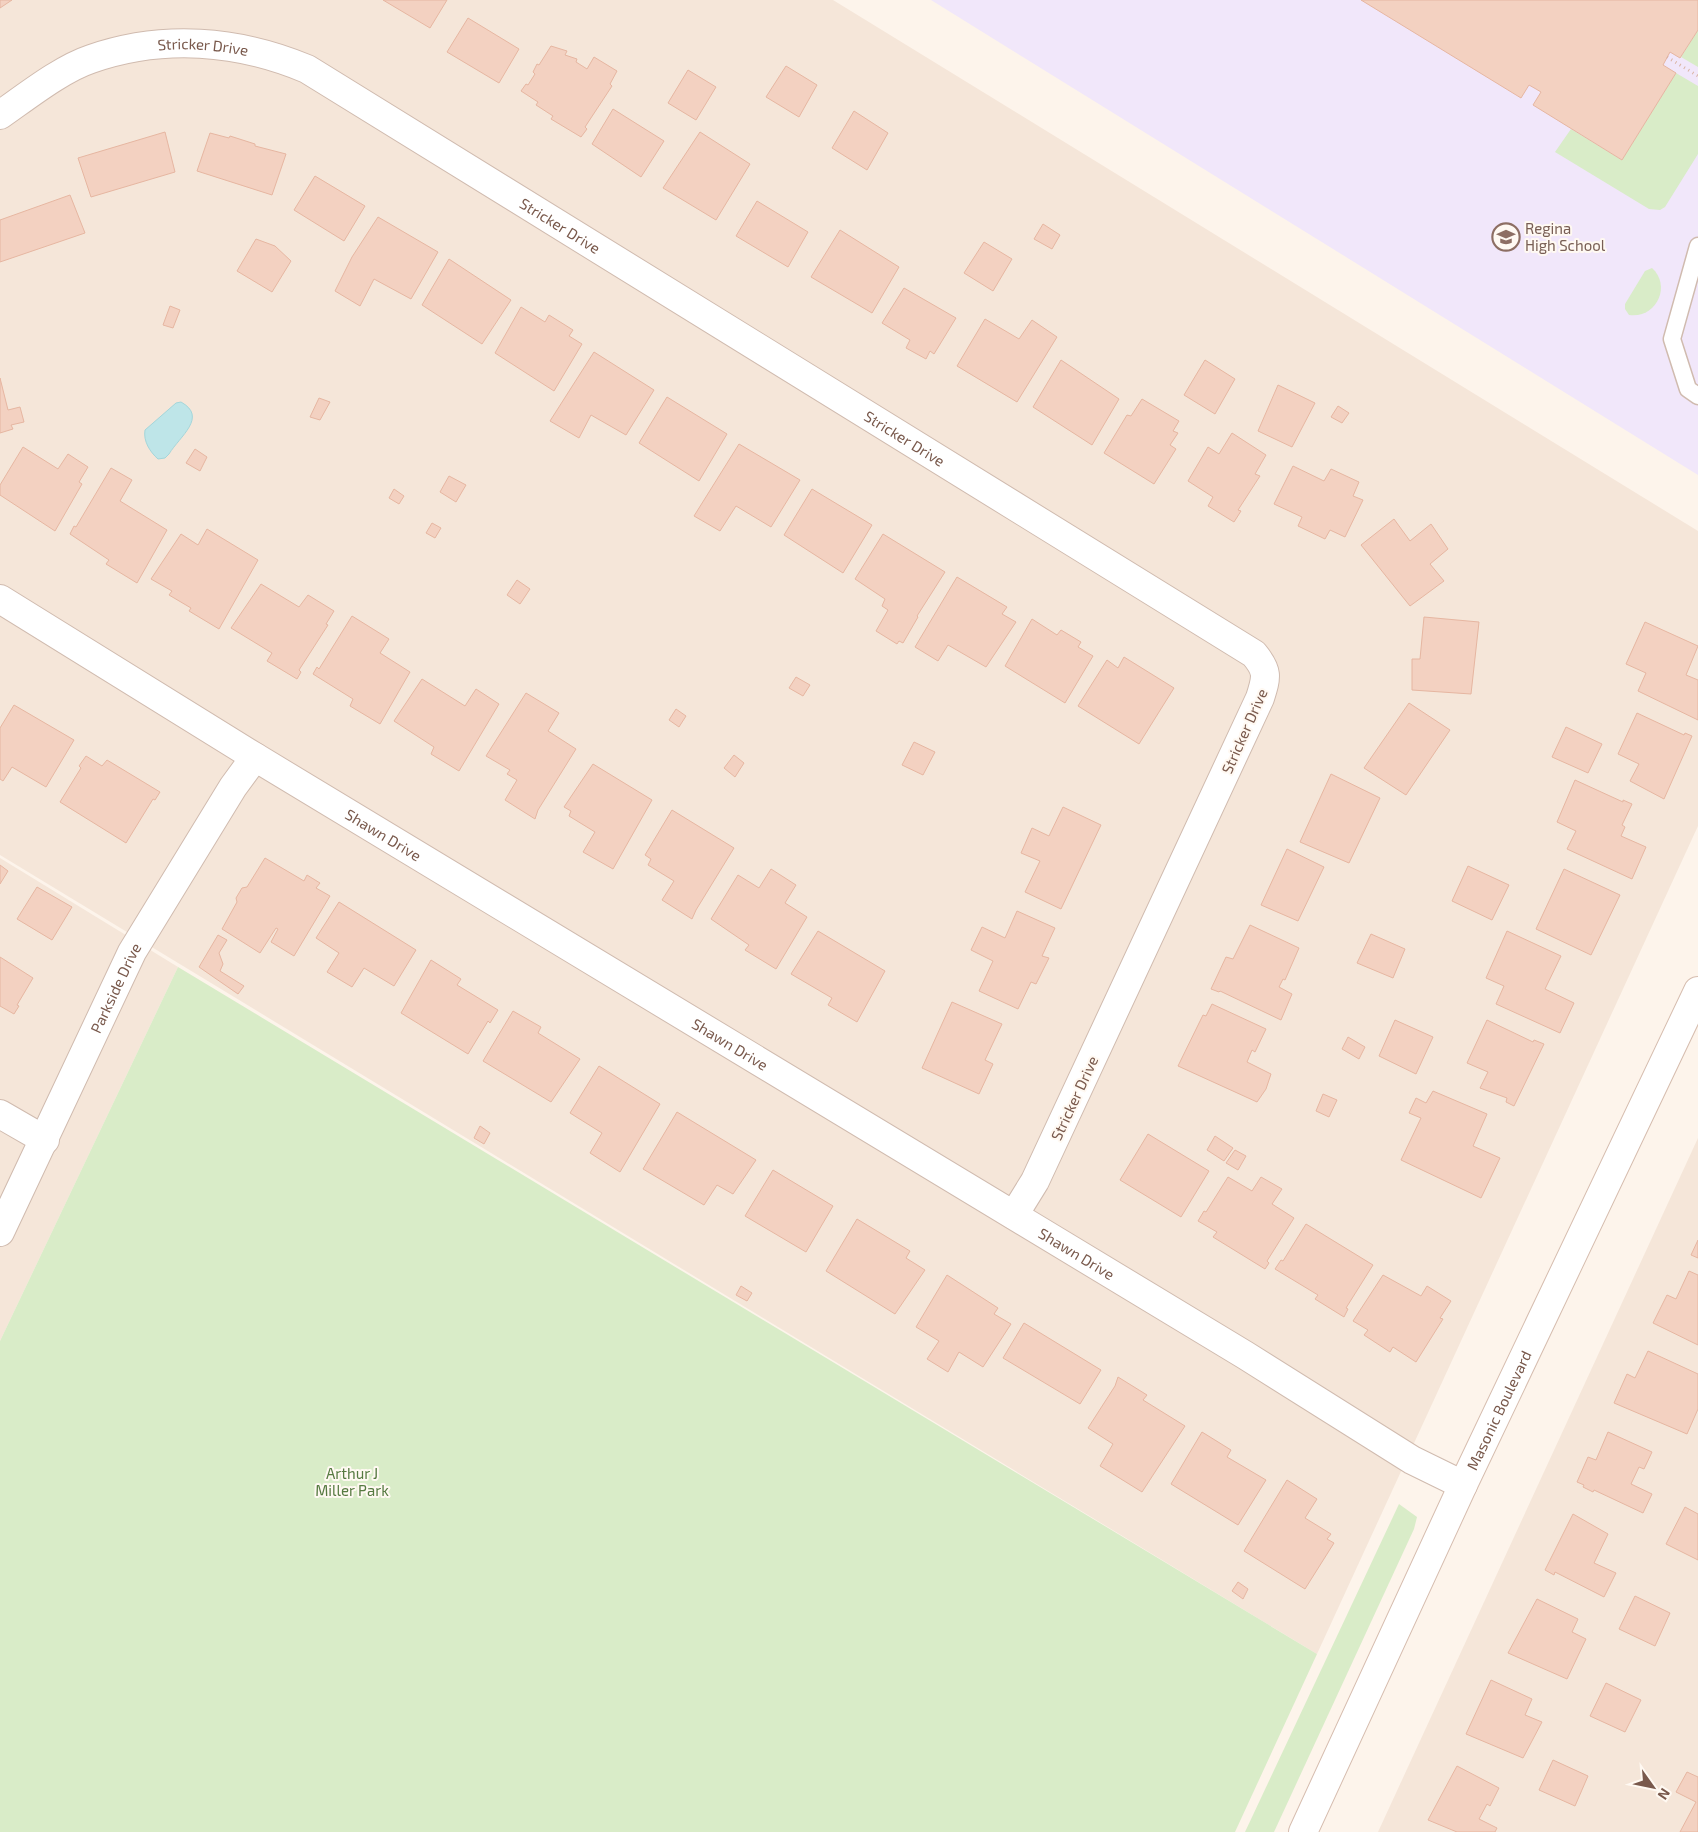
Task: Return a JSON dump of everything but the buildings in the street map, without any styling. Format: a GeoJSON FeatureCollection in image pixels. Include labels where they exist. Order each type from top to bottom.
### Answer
{"type":"FeatureCollection","features":[{"type":"Feature","properties":{"kind":"street","name":"Stricker Drive"},"geometry":{"type":"LineString","coordinates":[[0,115],[47,82],[90,59],[151,46],[199,42],[228,46],[277,57],[307,69],[1254,654],[1265,667],[1265,684],[1260,698],[1038,1175],[1014,1215]]}},
{"type":"Feature","properties":{"kind":"street","name":"Shawn Drive"},"geometry":{"type":"LineString","coordinates":[[0,599],[255,757],[1014,1215],[1412,1460],[1463,1484]]}},
{"type":"Feature","properties":{"kind":"street","name":"Parkside Drive"},"geometry":{"type":"LineString","coordinates":[[0,1232],[132,952],[228,795],[255,757]]}},
{"type":"Feature","properties":{"kind":"street","name":"Masonic Boulevard"},"geometry":{"type":"LineString","coordinates":[[1303,1832],[1463,1484],[1698,991]]}},
{"type":"Feature","properties":{"kind":"street"},"geometry":{"type":"LineString","coordinates":[[0,1114],[44,1140]]}},
{"type":"Feature","properties":{"kind":"lane"},"geometry":{"type":"LineString","coordinates":[[1698,246],[1672,339],[1688,389],[1698,396]]}},
{"type":"Feature","properties":{"kind":"path"},"geometry":{"type":"LineString","coordinates":[[1668,57],[1698,76]]}},
{"type":"Feature","properties":{"kind":"shaded area"},"geometry":{"type":"Polygon","coordinates":[[[0,0],[833,0],[1698,531],[1698,826],[1317,1654],[0,855],[0,0]]]}},
{"type":"Feature","properties":{"kind":"shaded area","name":"Regina High School"},"geometry":{"type":"Polygon","coordinates":[[[931,0],[1698,0],[1698,475],[931,0]]]}},
{"type":"Feature","properties":{"kind":"shaded area"},"geometry":{"type":"Polygon","coordinates":[[[0,858],[178,967],[0,1341],[0,858]]]}},
{"type":"Feature","properties":{"kind":"shaded area"},"geometry":{"type":"Polygon","coordinates":[[[1698,1138],[1698,1832],[1378,1832],[1698,1138]]]}},
{"type":"Feature","properties":{"kind":"green space"},"geometry":{"type":"Polygon","coordinates":[[[1698,30],[1698,67],[1681,57],[1698,30]]]}},
{"type":"Feature","properties":{"kind":"green space"},"geometry":{"type":"Polygon","coordinates":[[[1676,73],[1698,86],[1698,154],[1665,207],[1660,210],[1649,209],[1555,152],[1571,129],[1622,160],[1676,73]]]}},
{"type":"Feature","properties":{"kind":"green space"},"geometry":{"type":"Polygon","coordinates":[[[1652,268],[1658,275],[1661,284],[1658,300],[1647,312],[1639,315],[1629,315],[1625,309],[1625,304],[1645,271],[1652,268]]]}},
{"type":"Feature","properties":{"kind":"green space","name":"Arthur J Miller Park"},"geometry":{"type":"Polygon","coordinates":[[[178,967],[1317,1654],[1235,1832],[0,1832],[0,1341],[178,967]]]}},
{"type":"Feature","properties":{"kind":"green space"},"geometry":{"type":"Polygon","coordinates":[[[1399,1504],[1417,1517],[1414,1529],[1274,1832],[1245,1832],[1399,1504]]]}},
{"type":"Feature","properties":{"kind":"water"},"geometry":{"type":"Polygon","coordinates":[[[181,402],[189,408],[192,420],[185,434],[169,454],[165,458],[158,459],[148,446],[145,430],[176,403],[181,402]]]}},
{"type":"Feature","properties":{"kind":"place","name":"Regina High School"},"geometry":{"type":"Point","coordinates":[1506,237]}}]}
